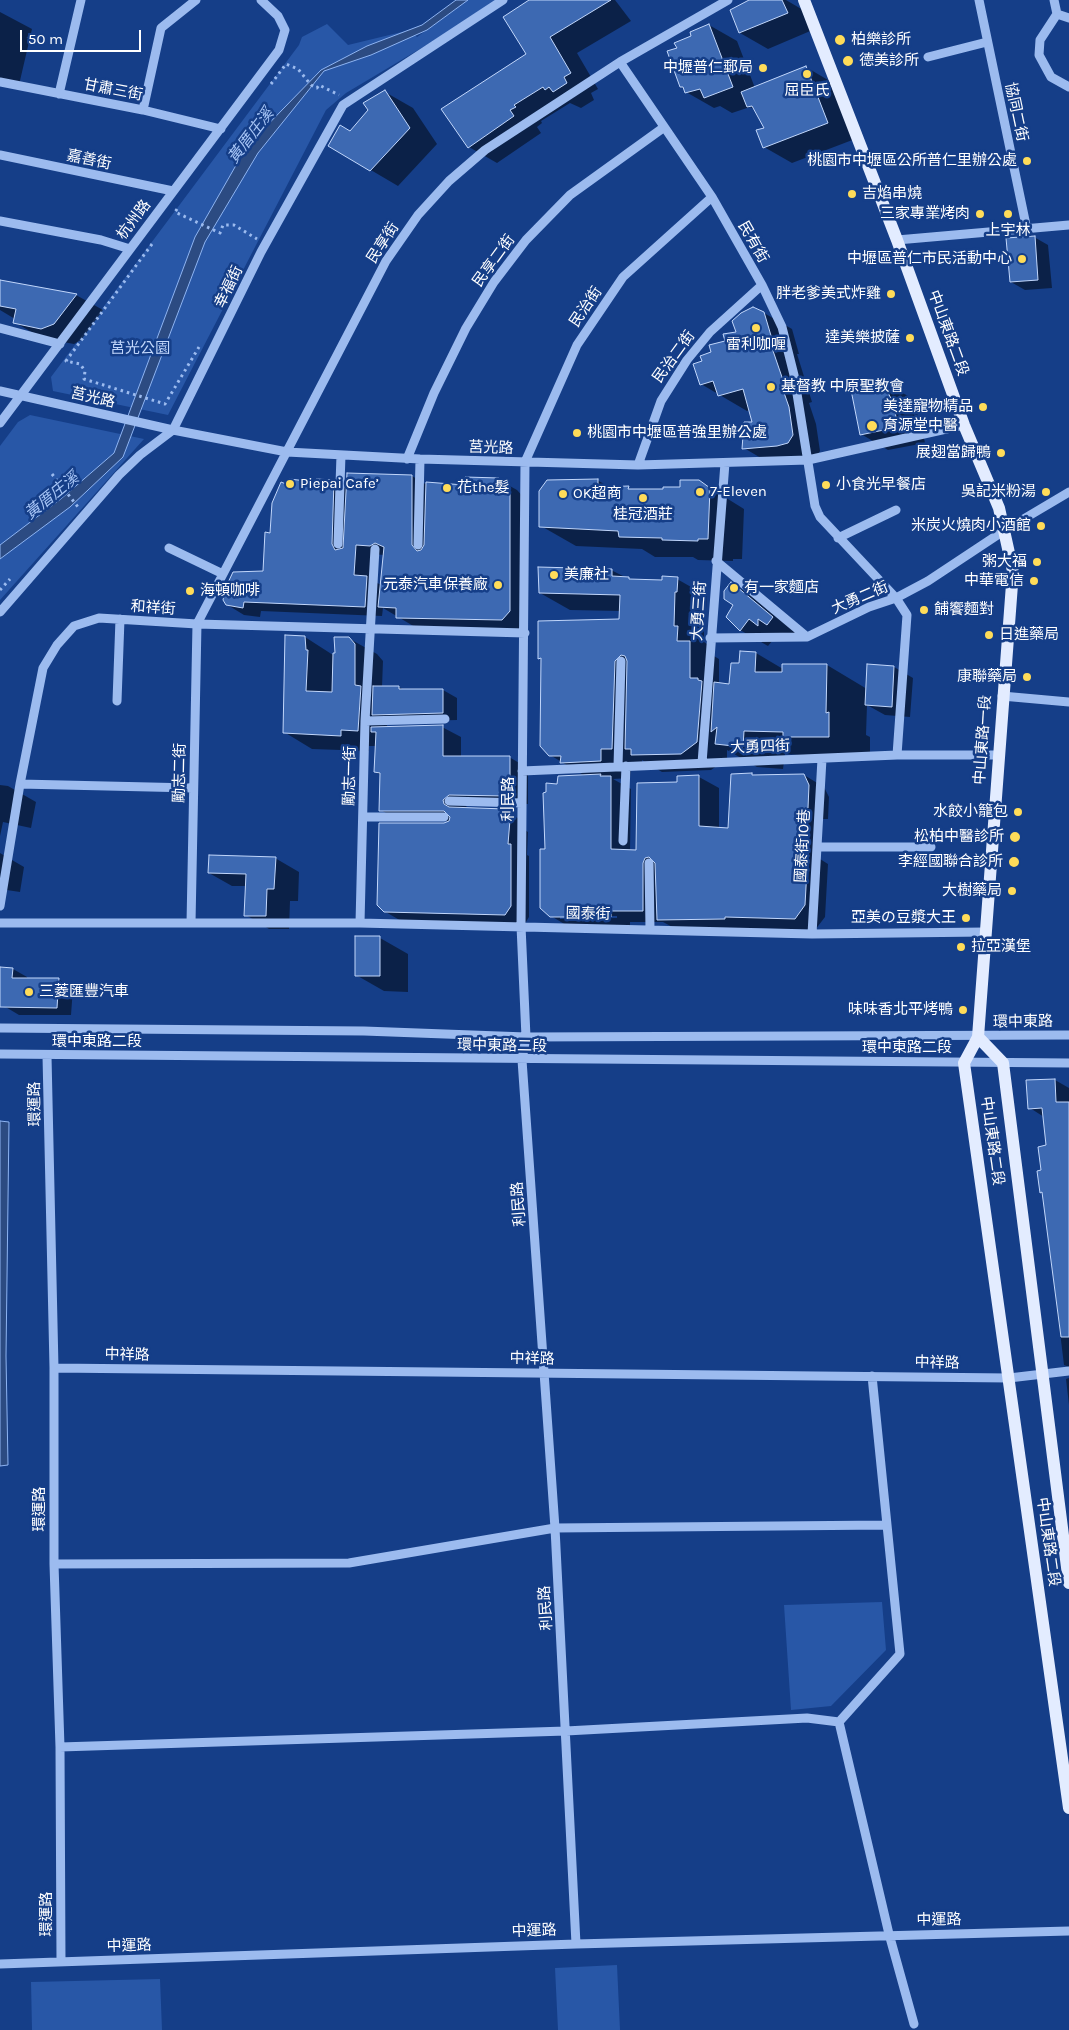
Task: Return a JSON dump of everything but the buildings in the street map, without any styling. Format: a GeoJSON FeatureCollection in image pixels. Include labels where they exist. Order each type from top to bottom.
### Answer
{"type":"FeatureCollection","features":[{"type":"Feature","properties":{"kind":"main road","name":"中山東路二段"},"geometry":{"type":"LineString","coordinates":[[804,0],[897,240],[964,425]]}},
{"type":"Feature","properties":{"kind":"main road","name":"中山東路一段"},"geometry":{"type":"LineString","coordinates":[[964,425],[998,508],[1005,530],[1013,571],[1002,696],[978,1037]]}},
{"type":"Feature","properties":{"kind":"main road"},"geometry":{"type":"LineString","coordinates":[[964,1062],[978,1037],[1003,1063]]}},
{"type":"Feature","properties":{"kind":"main road","name":"中山東路二段"},"geometry":{"type":"LineString","coordinates":[[964,1062],[1069,1808]]}},
{"type":"Feature","properties":{"kind":"main road","name":"中山東路二段"},"geometry":{"type":"LineString","coordinates":[[1003,1063],[1069,1583]]}},
{"type":"Feature","properties":{"kind":"street"},"geometry":{"type":"LineString","coordinates":[[59,94],[81,0]]}},
{"type":"Feature","properties":{"kind":"street"},"geometry":{"type":"LineString","coordinates":[[143,110],[161,28],[196,0]]}},
{"type":"Feature","properties":{"kind":"street","name":"杭州路"},"geometry":{"type":"LineString","coordinates":[[0,423],[280,50],[285,30],[278,16],[261,0]]}},
{"type":"Feature","properties":{"kind":"street","name":"幸福街"},"geometry":{"type":"LineString","coordinates":[[0,612],[119,476],[140,454],[173,430],[261,252],[343,105],[503,0]]}},
{"type":"Feature","properties":{"kind":"street","name":"民享街"},"geometry":{"type":"LineString","coordinates":[[197,624],[386,261],[418,215],[449,181],[485,150],[620,62],[728,0]]}},
{"type":"Feature","properties":{"kind":"street","name":"協同二街"},"geometry":{"type":"LineString","coordinates":[[979,0],[1027,230]]}},
{"type":"Feature","properties":{"kind":"street"},"geometry":{"type":"LineString","coordinates":[[1054,0],[1057,14],[1040,40],[1039,55],[1051,77],[1069,87]]}},
{"type":"Feature","properties":{"kind":"street"},"geometry":{"type":"LineString","coordinates":[[1057,14],[1069,18]]}},
{"type":"Feature","properties":{"kind":"street"},"geometry":{"type":"LineString","coordinates":[[928,58],[988,42]]}},
{"type":"Feature","properties":{"kind":"street","name":"民有街"},"geometry":{"type":"LineString","coordinates":[[620,62],[663,128],[712,197],[762,286],[782,327],[794,375],[815,506],[820,517],[896,598],[907,615],[897,755]]}},
{"type":"Feature","properties":{"kind":"street","name":"甘肅三街"},"geometry":{"type":"LineString","coordinates":[[0,82],[143,110],[221,129]]}},
{"type":"Feature","properties":{"kind":"street","name":"民享二街"},"geometry":{"type":"LineString","coordinates":[[407,459],[434,393],[466,328],[494,282],[526,240],[570,195],[663,128]]}},
{"type":"Feature","properties":{"kind":"street","name":"嘉善街"},"geometry":{"type":"LineString","coordinates":[[0,155],[173,191]]}},
{"type":"Feature","properties":{"kind":"street","name":"民治街"},"geometry":{"type":"LineString","coordinates":[[525,462],[577,345],[623,277],[712,197]]}},
{"type":"Feature","properties":{"kind":"street"},"geometry":{"type":"LineString","coordinates":[[0,221],[101,240],[130,249]]}},
{"type":"Feature","properties":{"kind":"street"},"geometry":{"type":"LineString","coordinates":[[897,240],[1069,225]]}},
{"type":"Feature","properties":{"kind":"street","name":"民治二街"},"geometry":{"type":"LineString","coordinates":[[638,465],[660,400],[687,360],[710,332],[762,286]]}},
{"type":"Feature","properties":{"kind":"street"},"geometry":{"type":"LineString","coordinates":[[0,328],[60,344]]}},
{"type":"Feature","properties":{"kind":"street","name":"莒光路"},"geometry":{"type":"LineString","coordinates":[[0,391],[173,430],[287,452],[407,459],[638,465],[808,460],[964,425]]}},
{"type":"Feature","properties":{"kind":"street"},"geometry":{"type":"LineString","coordinates":[[338,544],[341,455]]}},
{"type":"Feature","properties":{"kind":"street"},"geometry":{"type":"LineString","coordinates":[[418,545],[420,459]]}},
{"type":"Feature","properties":{"kind":"street","name":"利民路"},"geometry":{"type":"LineString","coordinates":[[525,462],[522,926],[526,1037],[522,1060],[555,1528],[576,1944]]}},
{"type":"Feature","properties":{"kind":"street","name":"大勇三街"},"geometry":{"type":"LineString","coordinates":[[702,762],[724,462]]}},
{"type":"Feature","properties":{"kind":"street","name":"大勇二街"},"geometry":{"type":"LineString","coordinates":[[710,638],[807,637],[870,607],[896,598],[928,581],[1005,530],[1069,492]]}},
{"type":"Feature","properties":{"kind":"street"},"geometry":{"type":"LineString","coordinates":[[838,538],[896,510]]}},
{"type":"Feature","properties":{"kind":"street"},"geometry":{"type":"LineString","coordinates":[[169,548],[223,574]]}},
{"type":"Feature","properties":{"kind":"street","name":"勵志一街"},"geometry":{"type":"LineString","coordinates":[[360,923],[365,722],[375,549]]}},
{"type":"Feature","properties":{"kind":"street"},"geometry":{"type":"LineString","coordinates":[[716,561],[807,637]]}},
{"type":"Feature","properties":{"kind":"street","name":"和祥街"},"geometry":{"type":"LineString","coordinates":[[0,906],[20,784],[43,668],[57,645],[74,626],[99,618],[197,624],[525,633]]}},
{"type":"Feature","properties":{"kind":"street"},"geometry":{"type":"LineString","coordinates":[[117,701],[120,619]]}},
{"type":"Feature","properties":{"kind":"street","name":"勵志二街"},"geometry":{"type":"LineString","coordinates":[[191,922],[197,624]]}},
{"type":"Feature","properties":{"kind":"street"},"geometry":{"type":"LineString","coordinates":[[620,661],[623,841]]}},
{"type":"Feature","properties":{"kind":"street"},"geometry":{"type":"LineString","coordinates":[[1002,696],[1069,702]]}},
{"type":"Feature","properties":{"kind":"street"},"geometry":{"type":"LineString","coordinates":[[365,722],[445,719]]}},
{"type":"Feature","properties":{"kind":"street","name":"大勇四街"},"geometry":{"type":"LineString","coordinates":[[522,771],[897,755],[998,755]]}},
{"type":"Feature","properties":{"kind":"street","name":"國泰街10巷"},"geometry":{"type":"LineString","coordinates":[[812,934],[822,759]]}},
{"type":"Feature","properties":{"kind":"street"},"geometry":{"type":"LineString","coordinates":[[20,784],[193,788]]}},
{"type":"Feature","properties":{"kind":"street"},"geometry":{"type":"LineString","coordinates":[[449,801],[522,803]]}},
{"type":"Feature","properties":{"kind":"street"},"geometry":{"type":"LineString","coordinates":[[363,817],[444,816]]}},
{"type":"Feature","properties":{"kind":"street"},"geometry":{"type":"LineString","coordinates":[[817,847],[931,847]]}},
{"type":"Feature","properties":{"kind":"street"},"geometry":{"type":"LineString","coordinates":[[649,864],[650,930]]}},
{"type":"Feature","properties":{"kind":"street","name":"國泰街"},"geometry":{"type":"LineString","coordinates":[[0,923],[360,923],[812,934],[985,932]]}},
{"type":"Feature","properties":{"kind":"street","name":"環中東路二段"},"geometry":{"type":"LineString","coordinates":[[0,1028],[364,1031],[526,1037],[978,1037]]}},
{"type":"Feature","properties":{"kind":"street","name":"環中東路"},"geometry":{"type":"LineString","coordinates":[[978,1037],[1069,1035]]}},
{"type":"Feature","properties":{"kind":"street","name":"環中東路二段"},"geometry":{"type":"LineString","coordinates":[[0,1054],[48,1056],[1003,1063]]}},
{"type":"Feature","properties":{"kind":"street","name":"環運路"},"geometry":{"type":"LineString","coordinates":[[48,1056],[54,1368],[54,1564],[60,1747],[61,1962]]}},
{"type":"Feature","properties":{"kind":"street"},"geometry":{"type":"LineString","coordinates":[[1003,1063],[1069,1063]]}},
{"type":"Feature","properties":{"kind":"street","name":"中祥路"},"geometry":{"type":"LineString","coordinates":[[54,1368],[1009,1378],[1069,1371]]}},
{"type":"Feature","properties":{"kind":"street"},"geometry":{"type":"LineString","coordinates":[[839,1722],[900,1654],[872,1376]]}},
{"type":"Feature","properties":{"kind":"street"},"geometry":{"type":"LineString","coordinates":[[54,1564],[349,1562],[555,1528],[886,1525]]}},
{"type":"Feature","properties":{"kind":"street"},"geometry":{"type":"LineString","coordinates":[[60,1747],[566,1731],[807,1718],[839,1722]]}},
{"type":"Feature","properties":{"kind":"street"},"geometry":{"type":"LineString","coordinates":[[839,1722],[889,1934],[914,2024]]}},
{"type":"Feature","properties":{"kind":"street","name":"中運路"},"geometry":{"type":"LineString","coordinates":[[0,1964],[889,1934],[1069,1931]]}},
{"type":"Feature","properties":{"kind":"path"},"geometry":{"type":"LineString","coordinates":[[268,88],[286,64],[298,69],[311,85]]}},
{"type":"Feature","properties":{"kind":"path"},"geometry":{"type":"LineString","coordinates":[[169,220],[181,204]]}},
{"type":"Feature","properties":{"kind":"path"},"geometry":{"type":"LineString","coordinates":[[175,212],[220,232],[223,225],[234,225],[261,242]]}},
{"type":"Feature","properties":{"kind":"path"},"geometry":{"type":"LineString","coordinates":[[158,236],[66,361],[80,364],[85,371],[84,379],[165,404],[200,344]]}},
{"type":"Feature","properties":{"kind":"path"},"geometry":{"type":"LineString","coordinates":[[52,474],[78,508]]}},
{"type":"Feature","properties":{"kind":"green space","name":"莒光公園"},"geometry":{"type":"Polygon","coordinates":[[[468,0],[502,0],[346,93],[326,110],[168,415],[53,391],[51,377],[299,45],[302,37],[327,24],[348,45],[410,30],[417,37],[468,0]]]}},
{"type":"Feature","properties":{"kind":"green space"},"geometry":{"type":"Polygon","coordinates":[[[30,415],[144,439],[0,600],[0,446],[18,422],[30,415]]]}},
{"type":"Feature","properties":{"kind":"green space"},"geometry":{"type":"Polygon","coordinates":[[[882,1602],[886,1650],[831,1706],[791,1710],[784,1605],[882,1602]]]}},
{"type":"Feature","properties":{"kind":"green space"},"geometry":{"type":"Polygon","coordinates":[[[617,1965],[620,2030],[558,2030],[555,1968],[617,1965]]]}},
{"type":"Feature","properties":{"kind":"green space"},"geometry":{"type":"Polygon","coordinates":[[[160,1979],[162,2030],[32,2030],[31,1982],[160,1979]]]}},
{"type":"Feature","properties":{"kind":"shaded area"},"geometry":{"type":"Polygon","coordinates":[[[456,0],[468,0],[427,30],[371,55],[324,71],[258,153],[205,242],[123,457],[70,507],[0,559],[0,545],[62,498],[114,453],[195,237],[247,146],[321,70],[367,46],[422,25],[456,0]]]}},
{"type":"Feature","properties":{"kind":"shaded area"},"geometry":{"type":"Polygon","coordinates":[[[0,1121],[9,1122],[6,1356],[8,1465],[0,1466],[0,1121]]]}},
{"type":"Feature","properties":{"kind":"place","name":"柏樂診所"},"geometry":{"type":"Point","coordinates":[840,40]}},
{"type":"Feature","properties":{"kind":"place","name":"德美診所"},"geometry":{"type":"Point","coordinates":[848,61]}},
{"type":"Feature","properties":{"kind":"place","name":"中壢普仁郵局"},"geometry":{"type":"Point","coordinates":[763,68]}},
{"type":"Feature","properties":{"kind":"place","name":"屈臣氏"},"geometry":{"type":"Point","coordinates":[807,74]}},
{"type":"Feature","properties":{"kind":"place","name":"桃園市中壢區公所普仁里辦公處"},"geometry":{"type":"Point","coordinates":[1027,161]}},
{"type":"Feature","properties":{"kind":"place","name":"吉焰串燒"},"geometry":{"type":"Point","coordinates":[852,194]}},
{"type":"Feature","properties":{"kind":"place","name":"三家專業烤肉"},"geometry":{"type":"Point","coordinates":[980,214]}},
{"type":"Feature","properties":{"kind":"place","name":"上宇林"},"geometry":{"type":"Point","coordinates":[1008,214]}},
{"type":"Feature","properties":{"kind":"place","name":"中壢區普仁市民活動中心"},"geometry":{"type":"Point","coordinates":[1022,259]}},
{"type":"Feature","properties":{"kind":"place","name":"胖老爹美式炸雞"},"geometry":{"type":"Point","coordinates":[891,294]}},
{"type":"Feature","properties":{"kind":"place","name":"雷利咖喱"},"geometry":{"type":"Point","coordinates":[756,328]}},
{"type":"Feature","properties":{"kind":"place","name":"達美樂披薩"},"geometry":{"type":"Point","coordinates":[910,338]}},
{"type":"Feature","properties":{"kind":"place","name":"基督教 中原聖教會"},"geometry":{"type":"Point","coordinates":[771,387]}},
{"type":"Feature","properties":{"kind":"place","name":"美達寵物精品"},"geometry":{"type":"Point","coordinates":[983,407]}},
{"type":"Feature","properties":{"kind":"place","name":"育源堂中醫"},"geometry":{"type":"Point","coordinates":[872,426]}},
{"type":"Feature","properties":{"kind":"place","name":"桃園市中壢區普強里辦公處"},"geometry":{"type":"Point","coordinates":[577,433]}},
{"type":"Feature","properties":{"kind":"place","name":"展翅當歸鴨"},"geometry":{"type":"Point","coordinates":[1001,453]}},
{"type":"Feature","properties":{"kind":"place","name":"Piepai Cafe’"},"geometry":{"type":"Point","coordinates":[290,484]}},
{"type":"Feature","properties":{"kind":"place","name":"小食光早餐店"},"geometry":{"type":"Point","coordinates":[826,485]}},
{"type":"Feature","properties":{"kind":"place","name":"花the髮"},"geometry":{"type":"Point","coordinates":[447,488]}},
{"type":"Feature","properties":{"kind":"place","name":"7-Eleven"},"geometry":{"type":"Point","coordinates":[700,492]}},
{"type":"Feature","properties":{"kind":"place","name":"吳記米粉湯"},"geometry":{"type":"Point","coordinates":[1046,492]}},
{"type":"Feature","properties":{"kind":"place","name":"OK超商"},"geometry":{"type":"Point","coordinates":[563,494]}},
{"type":"Feature","properties":{"kind":"place","name":"桂冠酒莊"},"geometry":{"type":"Point","coordinates":[643,498]}},
{"type":"Feature","properties":{"kind":"place","name":"米炭火燒肉小酒館"},"geometry":{"type":"Point","coordinates":[1041,526]}},
{"type":"Feature","properties":{"kind":"place","name":"粥大福"},"geometry":{"type":"Point","coordinates":[1037,562]}},
{"type":"Feature","properties":{"kind":"place","name":"美廉社"},"geometry":{"type":"Point","coordinates":[554,575]}},
{"type":"Feature","properties":{"kind":"place","name":"中華電信"},"geometry":{"type":"Point","coordinates":[1034,581]}},
{"type":"Feature","properties":{"kind":"place","name":"元泰汽車保養廠"},"geometry":{"type":"Point","coordinates":[498,585]}},
{"type":"Feature","properties":{"kind":"place","name":"有一家麵店"},"geometry":{"type":"Point","coordinates":[734,588]}},
{"type":"Feature","properties":{"kind":"place","name":"海頓咖啡"},"geometry":{"type":"Point","coordinates":[190,591]}},
{"type":"Feature","properties":{"kind":"place","name":"餔饗麵對"},"geometry":{"type":"Point","coordinates":[924,610]}},
{"type":"Feature","properties":{"kind":"place","name":"日進藥局"},"geometry":{"type":"Point","coordinates":[989,635]}},
{"type":"Feature","properties":{"kind":"place","name":"康聯藥局"},"geometry":{"type":"Point","coordinates":[1027,677]}},
{"type":"Feature","properties":{"kind":"place","name":"水餃小籠包"},"geometry":{"type":"Point","coordinates":[1018,812]}},
{"type":"Feature","properties":{"kind":"place","name":"松柏中醫診所"},"geometry":{"type":"Point","coordinates":[1015,837]}},
{"type":"Feature","properties":{"kind":"place","name":"李經國聯合診所"},"geometry":{"type":"Point","coordinates":[1014,862]}},
{"type":"Feature","properties":{"kind":"place","name":"大樹藥局"},"geometry":{"type":"Point","coordinates":[1012,891]}},
{"type":"Feature","properties":{"kind":"place","name":"亞美の豆漿大王"},"geometry":{"type":"Point","coordinates":[966,918]}},
{"type":"Feature","properties":{"kind":"place","name":"拉亞漢堡"},"geometry":{"type":"Point","coordinates":[961,947]}},
{"type":"Feature","properties":{"kind":"place","name":"三菱匯豐汽車"},"geometry":{"type":"Point","coordinates":[29,992]}},
{"type":"Feature","properties":{"kind":"place","name":"味味香北平烤鴨"},"geometry":{"type":"Point","coordinates":[963,1010]}},
{"type":"Feature","properties":{"kind":"water label","name":"黃厝庄溪"},"geometry":{"type":"Point","coordinates":[251,136]}},
{"type":"Feature","properties":{"kind":"water label","name":"黃厝庄溪"},"geometry":{"type":"Point","coordinates":[52,496]}}]}
